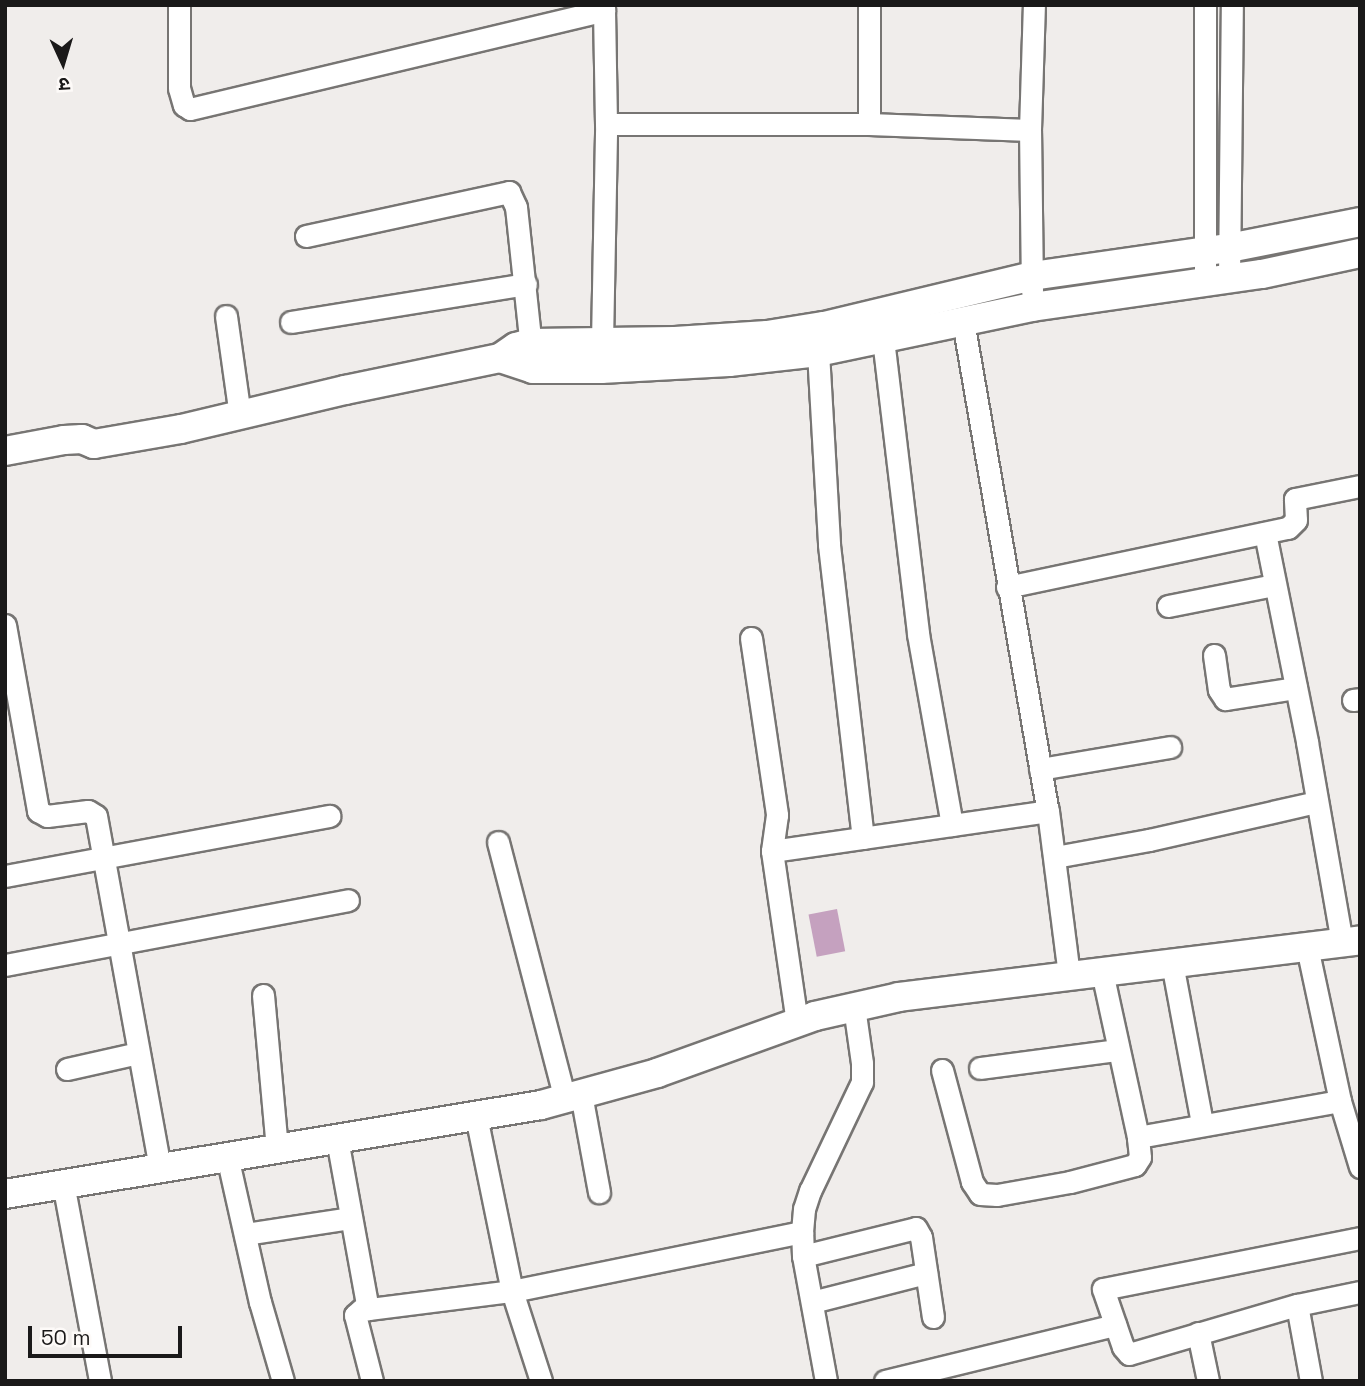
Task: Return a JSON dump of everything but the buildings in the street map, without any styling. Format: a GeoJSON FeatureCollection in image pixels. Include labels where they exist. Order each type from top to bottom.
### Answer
{"type":"FeatureCollection","features":[{"type":"Feature","properties":{"kind":"street"},"geometry":{"type":"LineString","coordinates":[[179,5],[179,88],[184,105],[190,109],[604,7],[606,124],[602,342]]}},
{"type":"Feature","properties":{"kind":"street"},"geometry":{"type":"LineString","coordinates":[[869,5],[869,124]]}},
{"type":"Feature","properties":{"kind":"street"},"geometry":{"type":"LineString","coordinates":[[1032,307],[1030,130],[1034,5]]}},
{"type":"Feature","properties":{"kind":"street"},"geometry":{"type":"LineString","coordinates":[[1205,5],[1217,281]]}},
{"type":"Feature","properties":{"kind":"street"},"geometry":{"type":"LineString","coordinates":[[1217,249],[1232,5]]}},
{"type":"Feature","properties":{"kind":"street"},"geometry":{"type":"LineString","coordinates":[[606,124],[869,124],[1030,130]]}},
{"type":"Feature","properties":{"kind":"street"},"geometry":{"type":"LineString","coordinates":[[306,236],[509,192],[514,201],[526,284],[532,356]]}},
{"type":"Feature","properties":{"kind":"street"},"geometry":{"type":"LineString","coordinates":[[728,351],[1032,276],[1217,249],[1360,222]]}},
{"type":"Feature","properties":{"kind":"street"},"geometry":{"type":"LineString","coordinates":[[5,470],[78,455],[94,444],[500,358],[728,351],[818,352],[1032,307],[1217,281],[1360,253]]}},
{"type":"Feature","properties":{"kind":"street"},"geometry":{"type":"LineString","coordinates":[[291,322],[526,284]]}},
{"type":"Feature","properties":{"kind":"street"},"geometry":{"type":"LineString","coordinates":[[226,316],[240,415]]}},
{"type":"Feature","properties":{"kind":"street"},"geometry":{"type":"LineString","coordinates":[[963,321],[1007,587],[1048,811],[1069,976]]}},
{"type":"Feature","properties":{"kind":"street"},"geometry":{"type":"LineString","coordinates":[[883,340],[918,634],[952,825]]}},
{"type":"Feature","properties":{"kind":"street"},"geometry":{"type":"LineString","coordinates":[[532,356],[602,342],[676,353]]}},
{"type":"Feature","properties":{"kind":"street"},"geometry":{"type":"LineString","coordinates":[[818,352],[830,545],[863,838]]}},
{"type":"Feature","properties":{"kind":"street"},"geometry":{"type":"LineString","coordinates":[[5,451],[73,439],[94,444]]}},
{"type":"Feature","properties":{"kind":"street"},"geometry":{"type":"LineString","coordinates":[[1007,587],[1265,533],[1295,524],[1294,502],[1299,497],[1360,486]]}},
{"type":"Feature","properties":{"kind":"street"},"geometry":{"type":"LineString","coordinates":[[5,1194],[476,1116],[573,1097],[657,1073],[797,1023],[899,997],[1351,941],[1316,802],[1265,533]]}},
{"type":"Feature","properties":{"kind":"street"},"geometry":{"type":"LineString","coordinates":[[1168,606],[1274,585]]}},
{"type":"Feature","properties":{"kind":"street"},"geometry":{"type":"LineString","coordinates":[[5,625],[14,721],[38,811],[47,816],[92,811],[160,1167]]}},
{"type":"Feature","properties":{"kind":"street"},"geometry":{"type":"LineString","coordinates":[[751,638],[777,815],[772,851],[797,1023]]}},
{"type":"Feature","properties":{"kind":"street"},"geometry":{"type":"LineString","coordinates":[[1214,655],[1219,690],[1225,699],[1296,688]]}},
{"type":"Feature","properties":{"kind":"street"},"geometry":{"type":"LineString","coordinates":[[1040,769],[1170,747]]}},
{"type":"Feature","properties":{"kind":"street"},"geometry":{"type":"LineString","coordinates":[[1055,857],[1149,840],[1316,802]]}},
{"type":"Feature","properties":{"kind":"street"},"geometry":{"type":"LineString","coordinates":[[772,851],[1048,811]]}},
{"type":"Feature","properties":{"kind":"street"},"geometry":{"type":"LineString","coordinates":[[5,876],[329,816]]}},
{"type":"Feature","properties":{"kind":"street"},"geometry":{"type":"LineString","coordinates":[[498,842],[598,1192]]}},
{"type":"Feature","properties":{"kind":"street"},"geometry":{"type":"LineString","coordinates":[[5,965],[117,946],[348,900]]}},
{"type":"Feature","properties":{"kind":"street"},"geometry":{"type":"LineString","coordinates":[[1307,947],[1339,1101],[1360,1167]]}},
{"type":"Feature","properties":{"kind":"street"},"geometry":{"type":"LineString","coordinates":[[1172,963],[1202,1124]]}},
{"type":"Feature","properties":{"kind":"street"},"geometry":{"type":"LineString","coordinates":[[942,1070],[972,1182],[980,1195],[1059,1184],[1135,1166],[1140,1157],[1138,1137],[1102,972]]}},
{"type":"Feature","properties":{"kind":"street"},"geometry":{"type":"LineString","coordinates":[[262,996],[277,1148]]}},
{"type":"Feature","properties":{"kind":"street"},"geometry":{"type":"LineString","coordinates":[[826,1381],[803,1256],[802,1232],[810,1191],[862,1082],[862,1063],[853,1007]]}},
{"type":"Feature","properties":{"kind":"street"},"geometry":{"type":"LineString","coordinates":[[980,1068],[1117,1050]]}},
{"type":"Feature","properties":{"kind":"street"},"geometry":{"type":"LineString","coordinates":[[67,1069],[138,1053]]}},
{"type":"Feature","properties":{"kind":"street"},"geometry":{"type":"LineString","coordinates":[[1138,1137],[1339,1101]]}},
{"type":"Feature","properties":{"kind":"street"},"geometry":{"type":"LineString","coordinates":[[476,1116],[512,1291],[541,1381]]}},
{"type":"Feature","properties":{"kind":"street"},"geometry":{"type":"LineString","coordinates":[[337,1139],[368,1309]]}},
{"type":"Feature","properties":{"kind":"street"},"geometry":{"type":"LineString","coordinates":[[227,1156],[283,1381]]}},
{"type":"Feature","properties":{"kind":"street"},"geometry":{"type":"LineString","coordinates":[[63,1183],[100,1381]]}},
{"type":"Feature","properties":{"kind":"street"},"geometry":{"type":"LineString","coordinates":[[245,1234],[351,1218]]}},
{"type":"Feature","properties":{"kind":"street"},"geometry":{"type":"LineString","coordinates":[[803,1256],[916,1228],[921,1237],[933,1317]]}},
{"type":"Feature","properties":{"kind":"street"},"geometry":{"type":"LineString","coordinates":[[372,1381],[355,1315],[358,1311],[512,1291],[802,1232]]}},
{"type":"Feature","properties":{"kind":"street"},"geometry":{"type":"LineString","coordinates":[[1360,1238],[1103,1289],[1115,1325],[1129,1354],[1297,1305],[1360,1292]]}},
{"type":"Feature","properties":{"kind":"street"},"geometry":{"type":"LineString","coordinates":[[812,1302],[926,1273]]}},
{"type":"Feature","properties":{"kind":"street"},"geometry":{"type":"LineString","coordinates":[[1297,1305],[1311,1381]]}},
{"type":"Feature","properties":{"kind":"street"},"geometry":{"type":"LineString","coordinates":[[885,1381],[1115,1325]]}},
{"type":"Feature","properties":{"kind":"street"},"geometry":{"type":"LineString","coordinates":[[1198,1333],[1208,1381]]}}]}
